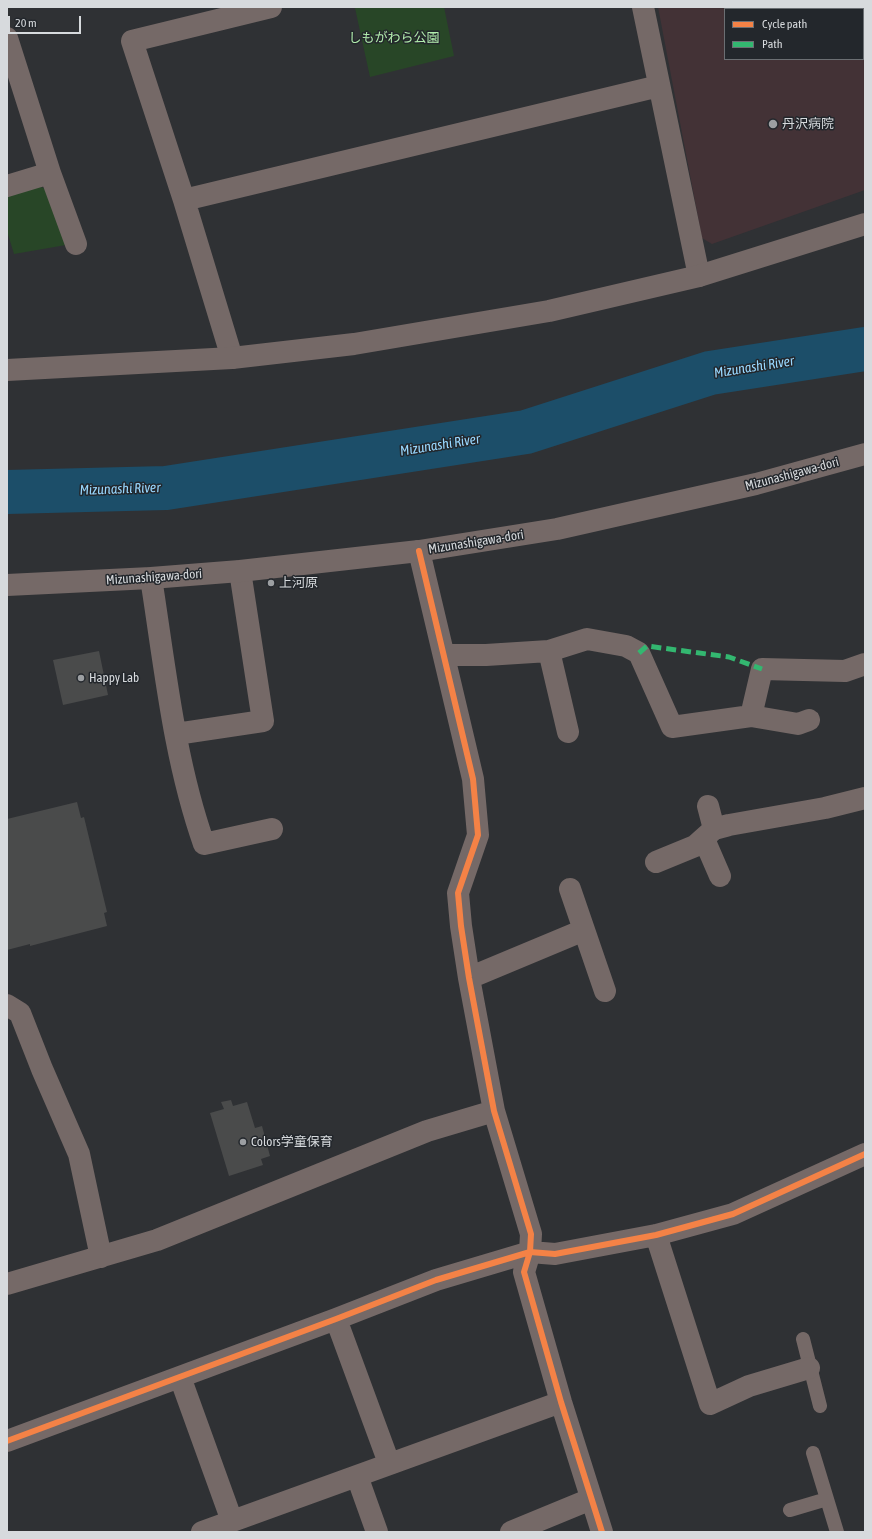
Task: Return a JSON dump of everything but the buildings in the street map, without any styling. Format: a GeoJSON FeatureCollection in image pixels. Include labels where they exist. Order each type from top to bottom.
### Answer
{"type":"FeatureCollection","features":[{"type":"Feature","properties":{"kind":"street"},"geometry":{"type":"LineString","coordinates":[[232,358],[184,200],[132,41],[272,7]]}},
{"type":"Feature","properties":{"kind":"street"},"geometry":{"type":"LineString","coordinates":[[643,7],[700,276]]}},
{"type":"Feature","properties":{"kind":"street"},"geometry":{"type":"LineString","coordinates":[[7,38],[50,172],[76,244]]}},
{"type":"Feature","properties":{"kind":"street"},"geometry":{"type":"LineString","coordinates":[[184,200],[659,86]]}},
{"type":"Feature","properties":{"kind":"street"},"geometry":{"type":"LineString","coordinates":[[7,186],[50,172]]}},
{"type":"Feature","properties":{"kind":"street"},"geometry":{"type":"LineString","coordinates":[[7,370],[232,358],[354,344],[549,311],[700,276],[865,224]]}},
{"type":"Feature","properties":{"kind":"street","name":"Mizunashigawa-dori"},"geometry":{"type":"LineString","coordinates":[[7,585],[151,578],[240,571],[419,551],[557,528],[756,484],[865,454]]}},
{"type":"Feature","properties":{"kind":"street"},"geometry":{"type":"LineString","coordinates":[[419,551],[445,655],[473,779],[478,835],[458,893],[461,926],[469,978],[494,1111],[530,1234],[530,1252],[524,1272],[561,1402],[602,1532]]}},
{"type":"Feature","properties":{"kind":"street"},"geometry":{"type":"LineString","coordinates":[[176,734],[262,721],[240,571]]}},
{"type":"Feature","properties":{"kind":"street"},"geometry":{"type":"LineString","coordinates":[[151,578],[176,734],[194,814],[204,844],[272,829]]}},
{"type":"Feature","properties":{"kind":"street"},"geometry":{"type":"LineString","coordinates":[[445,655],[486,655],[549,651],[587,639],[626,646],[639,653],[672,726],[752,716],[798,724],[809,720]]}},
{"type":"Feature","properties":{"kind":"street"},"geometry":{"type":"LineString","coordinates":[[549,651],[568,732]]}},
{"type":"Feature","properties":{"kind":"street"},"geometry":{"type":"LineString","coordinates":[[752,716],[762,669],[845,671],[865,664]]}},
{"type":"Feature","properties":{"kind":"street"},"geometry":{"type":"LineString","coordinates":[[656,862],[695,846],[709,834],[729,825],[826,808],[865,798]]}},
{"type":"Feature","properties":{"kind":"street"},"geometry":{"type":"LineString","coordinates":[[708,806],[709,834],[720,876]]}},
{"type":"Feature","properties":{"kind":"street"},"geometry":{"type":"LineString","coordinates":[[570,889],[605,991]]}},
{"type":"Feature","properties":{"kind":"street"},"geometry":{"type":"LineString","coordinates":[[469,978],[584,930]]}},
{"type":"Feature","properties":{"kind":"street"},"geometry":{"type":"LineString","coordinates":[[7,1005],[20,1013],[42,1069],[79,1154],[101,1257]]}},
{"type":"Feature","properties":{"kind":"street"},"geometry":{"type":"LineString","coordinates":[[7,1284],[157,1240],[427,1131],[494,1111]]}},
{"type":"Feature","properties":{"kind":"street"},"geometry":{"type":"LineString","coordinates":[[7,1441],[336,1320],[436,1280],[530,1252],[555,1254],[656,1235],[733,1214],[865,1154]]}},
{"type":"Feature","properties":{"kind":"street"},"geometry":{"type":"LineString","coordinates":[[656,1235],[710,1404],[749,1386],[809,1368]]}},
{"type":"Feature","properties":{"kind":"street"},"geometry":{"type":"LineString","coordinates":[[336,1320],[389,1463]]}},
{"type":"Feature","properties":{"kind":"street"},"geometry":{"type":"LineString","coordinates":[[180,1377],[232,1521]]}},
{"type":"Feature","properties":{"kind":"street"},"geometry":{"type":"LineString","coordinates":[[202,1532],[389,1463],[561,1402]]}},
{"type":"Feature","properties":{"kind":"street"},"geometry":{"type":"LineString","coordinates":[[357,1476],[376,1532]]}},
{"type":"Feature","properties":{"kind":"street"},"geometry":{"type":"LineString","coordinates":[[511,1532],[592,1499]]}},
{"type":"Feature","properties":{"kind":"lane"},"geometry":{"type":"LineString","coordinates":[[803,1339],[809,1368],[820,1406]]}},
{"type":"Feature","properties":{"kind":"lane"},"geometry":{"type":"LineString","coordinates":[[813,1453],[837,1532]]}},
{"type":"Feature","properties":{"kind":"lane"},"geometry":{"type":"LineString","coordinates":[[790,1510],[827,1499]]}},
{"type":"Feature","properties":{"kind":"shaded area","name":"丹沢病院"},"geometry":{"type":"Polygon","coordinates":[[[658,7],[865,7],[865,190],[712,244],[702,238],[658,7]]]}},
{"type":"Feature","properties":{"kind":"green space","name":"しもがわら公園"},"geometry":{"type":"Polygon","coordinates":[[[444,7],[454,56],[370,77],[355,8],[444,7]]]}},
{"type":"Feature","properties":{"kind":"green space"},"geometry":{"type":"Polygon","coordinates":[[[38,185],[50,192],[66,245],[14,254],[7,231],[7,196],[38,185]]]}},
{"type":"Feature","properties":{"kind":"waterway","name":"Mizunashi River"},"geometry":{"type":"LineString","coordinates":[[7,492],[166,488],[526,432],[710,373],[865,349]]}},
{"type":"Feature","properties":{"kind":"marked path"},"geometry":{"type":"LineString","coordinates":[[639,653],[647,646],[729,657],[762,669]]}},
{"type":"Feature","properties":{"kind":"cycle path"},"geometry":{"type":"LineString","coordinates":[[419,551],[473,779],[478,835],[458,893],[461,926],[469,978],[494,1111],[531,1234],[530,1252],[524,1272],[561,1402],[602,1532]]}},
{"type":"Feature","properties":{"kind":"cycle path"},"geometry":{"type":"LineString","coordinates":[[7,1441],[336,1319],[436,1280],[530,1252],[555,1254],[656,1235],[733,1214],[865,1154]]}},
{"type":"Feature","properties":{"kind":"place","name":"丹沢病院"},"geometry":{"type":"Point","coordinates":[773,124]}},
{"type":"Feature","properties":{"kind":"place","name":"上河原"},"geometry":{"type":"Point","coordinates":[271,583]}},
{"type":"Feature","properties":{"kind":"place","name":"Happy Lab"},"geometry":{"type":"Point","coordinates":[81,678]}},
{"type":"Feature","properties":{"kind":"place","name":"Colors学童保育"},"geometry":{"type":"Point","coordinates":[243,1142]}}]}
